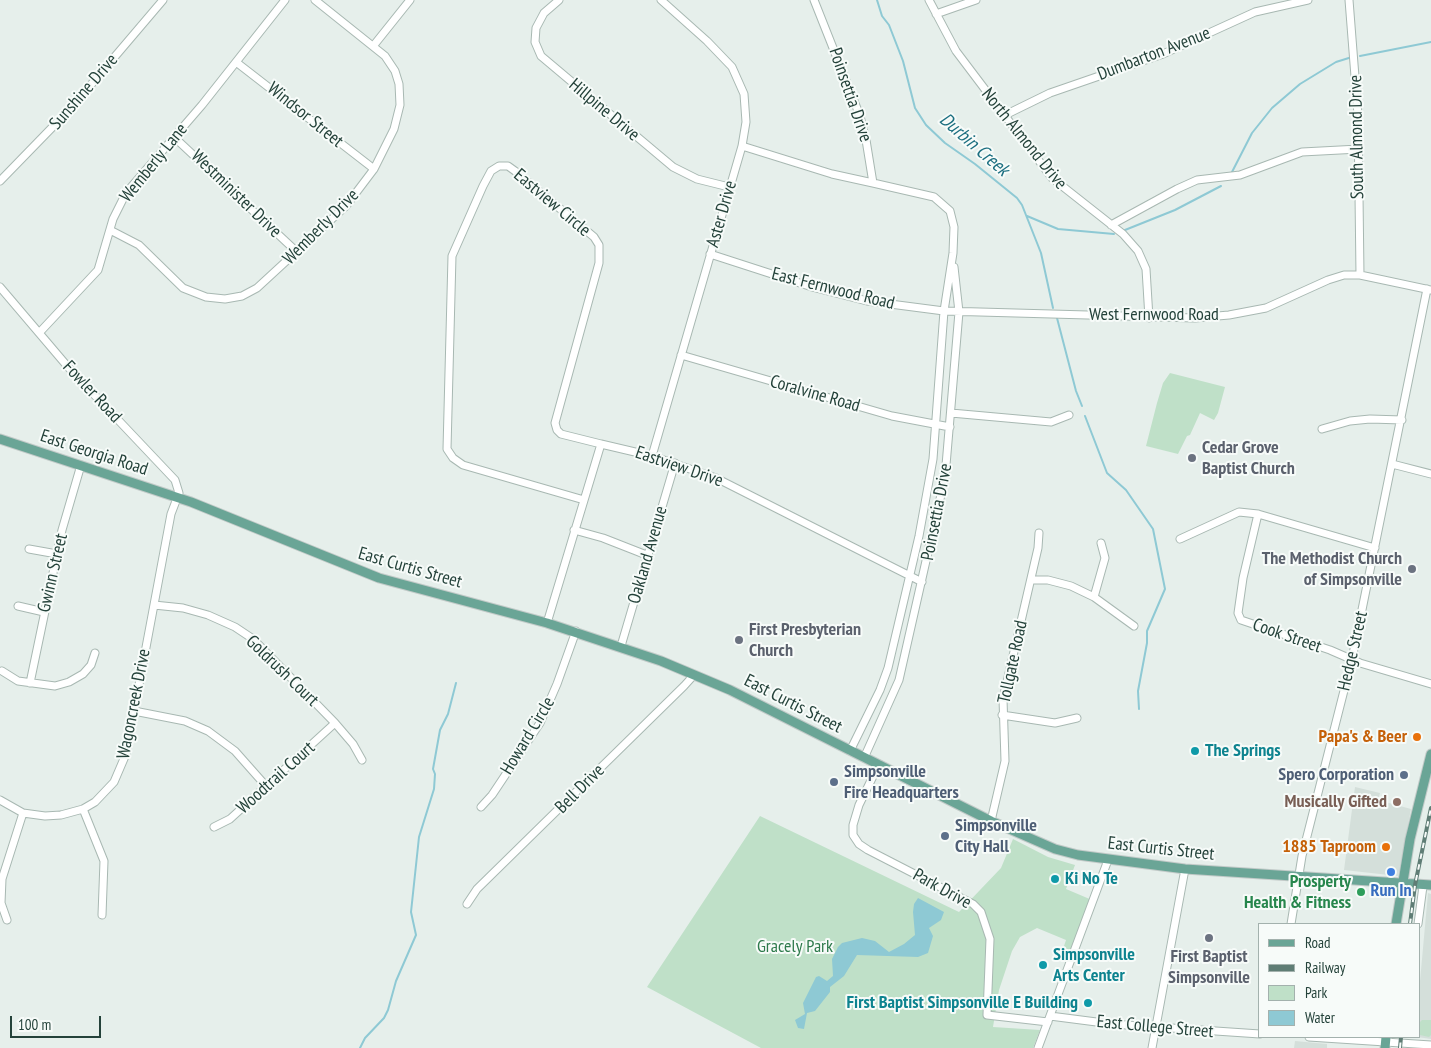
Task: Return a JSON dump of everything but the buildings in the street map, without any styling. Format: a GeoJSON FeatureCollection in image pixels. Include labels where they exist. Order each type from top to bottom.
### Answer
{"type":"FeatureCollection","features":[{"type":"Feature","properties":{"kind":"main road","name":"East Georgia Road"},"geometry":{"type":"LineString","coordinates":[[0,439],[177,498]]}},
{"type":"Feature","properties":{"kind":"main road","name":"East Curtis Street"},"geometry":{"type":"LineString","coordinates":[[177,498],[380,578],[576,631],[621,646],[694,675],[730,690],[991,821],[1055,849],[1108,860],[1185,869],[1427,886]]}},
{"type":"Feature","properties":{"kind":"main road"},"geometry":{"type":"LineString","coordinates":[[1396,923],[1412,832],[1431,754]]}},
{"type":"Feature","properties":{"kind":"street","name":"Sunshine Drive"},"geometry":{"type":"LineString","coordinates":[[0,181],[72,107],[163,0]]}},
{"type":"Feature","properties":{"kind":"street","name":"Wemberly Lane"},"geometry":{"type":"LineString","coordinates":[[39,333],[98,270],[116,211],[126,193],[236,62],[285,0]]}},
{"type":"Feature","properties":{"kind":"street","name":"Wemberly Drive"},"geometry":{"type":"LineString","coordinates":[[110,230],[139,245],[183,288],[198,295],[212,298],[234,298],[251,292],[298,252],[346,206],[374,169],[394,129],[400,98],[395,71],[374,45],[315,0]]}},
{"type":"Feature","properties":{"kind":"street"},"geometry":{"type":"LineString","coordinates":[[374,45],[410,0]]}},
{"type":"Feature","properties":{"kind":"street","name":"Hillpine Drive"},"geometry":{"type":"LineString","coordinates":[[559,0],[544,13],[536,28],[535,42],[541,56],[673,167],[697,179],[730,187]]}},
{"type":"Feature","properties":{"kind":"street","name":"Aster Drive"},"geometry":{"type":"LineString","coordinates":[[652,456],[742,146],[746,112],[744,94],[736,75],[722,56],[661,0]]}},
{"type":"Feature","properties":{"kind":"street","name":"Poinsettia Drive"},"geometry":{"type":"LineString","coordinates":[[814,0],[860,116],[873,184],[927,194],[944,204],[954,221],[953,256],[944,311],[936,425],[926,500],[910,575],[880,690],[850,751]]}},
{"type":"Feature","properties":{"kind":"street","name":"North Almond Drive"},"geometry":{"type":"LineString","coordinates":[[929,0],[956,51],[1003,116],[1052,178],[1111,225],[1129,241],[1142,257],[1146,269],[1149,318]]}},
{"type":"Feature","properties":{"kind":"street"},"geometry":{"type":"LineString","coordinates":[[936,14],[976,0]]}},
{"type":"Feature","properties":{"kind":"street","name":"Dumbarton Avenue"},"geometry":{"type":"LineString","coordinates":[[1003,116],[1036,98],[1163,54],[1255,12],[1308,0]]}},
{"type":"Feature","properties":{"kind":"street","name":"South Almond Drive"},"geometry":{"type":"LineString","coordinates":[[1349,0],[1356,69],[1360,274]]}},
{"type":"Feature","properties":{"kind":"street","name":"Windsor Street"},"geometry":{"type":"LineString","coordinates":[[236,62],[374,169]]}},
{"type":"Feature","properties":{"kind":"street","name":"Westminister Drive"},"geometry":{"type":"LineString","coordinates":[[174,137],[298,252]]}},
{"type":"Feature","properties":{"kind":"street"},"geometry":{"type":"LineString","coordinates":[[742,146],[832,174],[873,184]]}},
{"type":"Feature","properties":{"kind":"street"},"geometry":{"type":"LineString","coordinates":[[1111,225],[1197,180],[1240,175],[1279,158],[1302,152],[1359,149]]}},
{"type":"Feature","properties":{"kind":"street","name":"Eastview Circle"},"geometry":{"type":"LineString","coordinates":[[584,500],[464,465],[452,458],[447,449],[452,256],[483,186],[491,171],[498,166],[508,166],[515,171],[594,237],[599,245],[599,263],[555,423],[557,430],[561,434],[601,444]]}},
{"type":"Feature","properties":{"kind":"street","name":"East Fernwood Road"},"geometry":{"type":"LineString","coordinates":[[710,254],[812,287],[867,301],[959,312]]}},
{"type":"Feature","properties":{"kind":"street","name":"Poinsettia Drive"},"geometry":{"type":"LineString","coordinates":[[864,758],[899,680],[945,476],[959,312],[953,256]]}},
{"type":"Feature","properties":{"kind":"street","name":"West Fernwood Road"},"geometry":{"type":"LineString","coordinates":[[959,312],[1196,318],[1257,310],[1277,304],[1328,280],[1344,275],[1360,274],[1429,289]]}},
{"type":"Feature","properties":{"kind":"street","name":"Fowler Road"},"geometry":{"type":"LineString","coordinates":[[0,287],[39,333],[174,480],[178,486],[177,498]]}},
{"type":"Feature","properties":{"kind":"street","name":"Hedge Street"},"geometry":{"type":"LineString","coordinates":[[1291,923],[1298,877],[1352,659],[1429,289]]}},
{"type":"Feature","properties":{"kind":"street","name":"Coralvine Road"},"geometry":{"type":"LineString","coordinates":[[681,356],[892,416],[950,427]]}},
{"type":"Feature","properties":{"kind":"street"},"geometry":{"type":"LineString","coordinates":[[951,413],[1051,422],[1068,415]]}},
{"type":"Feature","properties":{"kind":"street"},"geometry":{"type":"LineString","coordinates":[[1322,429],[1350,421],[1370,419],[1402,420]]}},
{"type":"Feature","properties":{"kind":"street"},"geometry":{"type":"LineString","coordinates":[[547,623],[601,444]]}},
{"type":"Feature","properties":{"kind":"street","name":"Eastview Drive"},"geometry":{"type":"LineString","coordinates":[[601,444],[652,456],[737,487],[922,582]]}},
{"type":"Feature","properties":{"kind":"street","name":"Oakland Avenue"},"geometry":{"type":"LineString","coordinates":[[621,646],[649,556],[674,463]]}},
{"type":"Feature","properties":{"kind":"street"},"geometry":{"type":"LineString","coordinates":[[1392,464],[1431,474]]}},
{"type":"Feature","properties":{"kind":"street","name":"Gwinn Street"},"geometry":{"type":"LineString","coordinates":[[30,683],[57,554],[80,465]]}},
{"type":"Feature","properties":{"kind":"street","name":"Wagoncreek Drive"},"geometry":{"type":"LineString","coordinates":[[0,800],[23,813],[51,816],[83,809],[103,796],[118,776],[126,754],[171,514],[177,498]]}},
{"type":"Feature","properties":{"kind":"street"},"geometry":{"type":"LineString","coordinates":[[1180,538],[1239,512],[1258,514],[1375,548]]}},
{"type":"Feature","properties":{"kind":"street","name":"Cook Street"},"geometry":{"type":"LineString","coordinates":[[1258,514],[1244,578],[1239,618],[1352,659]]}},
{"type":"Feature","properties":{"kind":"street"},"geometry":{"type":"LineString","coordinates":[[574,530],[603,538],[649,556]]}},
{"type":"Feature","properties":{"kind":"street","name":"Tollgate Road"},"geometry":{"type":"LineString","coordinates":[[991,821],[1005,761],[1003,700],[1038,548],[1039,532]]}},
{"type":"Feature","properties":{"kind":"street"},"geometry":{"type":"LineString","coordinates":[[1094,597],[1105,558],[1101,543]]}},
{"type":"Feature","properties":{"kind":"street"},"geometry":{"type":"LineString","coordinates":[[29,548],[57,554]]}},
{"type":"Feature","properties":{"kind":"street"},"geometry":{"type":"LineString","coordinates":[[1031,580],[1048,580],[1071,586],[1094,597],[1134,626]]}},
{"type":"Feature","properties":{"kind":"street","name":"Goldrush Court"},"geometry":{"type":"LineString","coordinates":[[154,605],[183,608],[208,615],[244,633],[270,655],[335,723],[353,744],[362,760]]}},
{"type":"Feature","properties":{"kind":"street"},"geometry":{"type":"LineString","coordinates":[[18,606],[44,612]]}},
{"type":"Feature","properties":{"kind":"street","name":"Howard Circle"},"geometry":{"type":"LineString","coordinates":[[481,808],[540,723],[558,684],[576,631]]}},
{"type":"Feature","properties":{"kind":"street"},"geometry":{"type":"LineString","coordinates":[[2,671],[12,678],[30,683],[55,686],[69,682],[88,670],[95,653]]}},
{"type":"Feature","properties":{"kind":"street"},"geometry":{"type":"LineString","coordinates":[[1352,659],[1431,684]]}},
{"type":"Feature","properties":{"kind":"street","name":"Bell Drive"},"geometry":{"type":"LineString","coordinates":[[467,904],[477,889],[694,675]]}},
{"type":"Feature","properties":{"kind":"street"},"geometry":{"type":"LineString","coordinates":[[134,711],[184,722],[208,731],[235,751],[266,786]]}},
{"type":"Feature","properties":{"kind":"street"},"geometry":{"type":"LineString","coordinates":[[1002,715],[1055,722],[1077,718]]}},
{"type":"Feature","properties":{"kind":"street","name":"Woodtrail Court"},"geometry":{"type":"LineString","coordinates":[[214,827],[227,822],[335,723]]}},
{"type":"Feature","properties":{"kind":"street","name":"Park Drive"},"geometry":{"type":"LineString","coordinates":[[878,764],[859,805],[853,825],[853,835],[859,844],[973,904],[981,912],[990,939],[987,1015],[1049,1019]]}},
{"type":"Feature","properties":{"kind":"street"},"geometry":{"type":"LineString","coordinates":[[83,809],[104,861],[102,915]]}},
{"type":"Feature","properties":{"kind":"street"},"geometry":{"type":"LineString","coordinates":[[7,920],[2,906],[2,879],[23,813]]}},
{"type":"Feature","properties":{"kind":"street"},"geometry":{"type":"LineString","coordinates":[[1038,1048],[1108,860]]}},
{"type":"Feature","properties":{"kind":"street"},"geometry":{"type":"LineString","coordinates":[[1152,1048],[1185,869]]}},
{"type":"Feature","properties":{"kind":"street"},"geometry":{"type":"LineString","coordinates":[[1418,923],[1427,886]]}},
{"type":"Feature","properties":{"kind":"street","name":"East College Street"},"geometry":{"type":"LineString","coordinates":[[1049,1019],[1258,1034]]}},
{"type":"Feature","properties":{"kind":"street"},"geometry":{"type":"LineString","coordinates":[[1324,1038],[1431,1045]]}},
{"type":"Feature","properties":{"kind":"shaded area"},"geometry":{"type":"Polygon","coordinates":[[[1355,787],[1380,793],[1378,800],[1411,809],[1398,876],[1344,870],[1355,787]]]}},
{"type":"Feature","properties":{"kind":"shaded area"},"geometry":{"type":"Polygon","coordinates":[[[1428,893],[1431,894],[1431,1039],[1421,1038],[1421,970],[1428,893]]]}},
{"type":"Feature","properties":{"kind":"shaded area"},"geometry":{"type":"Polygon","coordinates":[[[1295,1041],[1327,1044],[1327,1048],[1294,1048],[1295,1041]]]}},
{"type":"Feature","properties":{"kind":"green space"},"geometry":{"type":"Polygon","coordinates":[[[1170,373],[1225,387],[1218,413],[1214,420],[1200,413],[1190,435],[1187,436],[1178,454],[1146,446],[1163,383],[1170,373]]]}},
{"type":"Feature","properties":{"kind":"green space","name":"Gracely Park"},"geometry":{"type":"Polygon","coordinates":[[[760,816],[959,912],[1001,868],[1013,839],[1048,857],[1075,865],[1066,889],[1092,900],[1066,959],[1060,958],[1066,940],[1037,928],[1020,937],[1012,951],[999,990],[993,1027],[1040,1030],[1033,1048],[761,1048],[647,987],[760,816]]]}},
{"type":"Feature","properties":{"kind":"green space"},"geometry":{"type":"Polygon","coordinates":[[[1431,1020],[1431,1035],[1429,1037],[1421,1035],[1421,1021],[1431,1020]]]}},
{"type":"Feature","properties":{"kind":"water"},"geometry":{"type":"Polygon","coordinates":[[[918,898],[944,912],[941,920],[929,928],[933,936],[928,953],[918,957],[857,955],[844,976],[830,987],[830,992],[815,1011],[807,1013],[804,1029],[798,1028],[795,1020],[805,1014],[803,1003],[816,977],[819,976],[827,981],[833,976],[832,959],[838,947],[842,943],[862,938],[875,941],[889,952],[904,944],[915,935],[913,912],[914,904],[918,898]]]}},
{"type":"Feature","properties":{"kind":"waterway","name":"Durbin Creek"},"geometry":{"type":"LineString","coordinates":[[877,0],[882,16],[889,25],[903,61],[915,108],[926,125],[945,143],[975,164],[1017,198],[1022,205],[1041,253],[1053,308]]}},
{"type":"Feature","properties":{"kind":"waterway"},"geometry":{"type":"LineString","coordinates":[[1360,56],[1431,42]]}},
{"type":"Feature","properties":{"kind":"waterway"},"geometry":{"type":"LineString","coordinates":[[1232,172],[1252,133],[1272,108],[1300,84],[1336,62],[1352,57]]}},
{"type":"Feature","properties":{"kind":"waterway"},"geometry":{"type":"LineString","coordinates":[[1125,230],[1175,210],[1221,186]]}},
{"type":"Feature","properties":{"kind":"waterway"},"geometry":{"type":"LineString","coordinates":[[1027,216],[1058,229],[1114,234]]}},
{"type":"Feature","properties":{"kind":"waterway","name":"Durbin Creek"},"geometry":{"type":"LineString","coordinates":[[1057,318],[1076,391],[1082,406]]}},
{"type":"Feature","properties":{"kind":"waterway","name":"Durbin Creek"},"geometry":{"type":"LineString","coordinates":[[1085,416],[1107,473],[1126,490],[1153,529],[1165,589],[1147,631],[1147,643],[1138,691],[1139,709]]}},
{"type":"Feature","properties":{"kind":"waterway"},"geometry":{"type":"LineString","coordinates":[[360,1048],[365,1038],[384,1018],[388,1010],[396,981],[416,935],[411,912],[419,837],[434,789],[435,774],[433,769],[440,730],[448,714],[456,683]]}},
{"type":"Feature","properties":{"kind":"railway"},"geometry":{"type":"LineString","coordinates":[[1410,923],[1415,885],[1431,808]]}},
{"type":"Feature","properties":{"kind":"railway"},"geometry":{"type":"LineString","coordinates":[[1400,1048],[1401,1038]]}},
{"type":"Feature","properties":{"kind":"place","name":"Cedar Grove Baptist Church"},"geometry":{"type":"Point","coordinates":[1192,458]}},
{"type":"Feature","properties":{"kind":"place","name":"The Methodist Church of Simpsonville"},"geometry":{"type":"Point","coordinates":[1412,569]}},
{"type":"Feature","properties":{"kind":"place","name":"First Presbyterian Church"},"geometry":{"type":"Point","coordinates":[739,640]}},
{"type":"Feature","properties":{"kind":"place","name":"Papa's & Beer"},"geometry":{"type":"Point","coordinates":[1417,737]}},
{"type":"Feature","properties":{"kind":"place","name":"The Springs"},"geometry":{"type":"Point","coordinates":[1195,751]}},
{"type":"Feature","properties":{"kind":"place","name":"Spero Corporation"},"geometry":{"type":"Point","coordinates":[1404,775]}},
{"type":"Feature","properties":{"kind":"place","name":"Simpsonville Fire Headquarters"},"geometry":{"type":"Point","coordinates":[834,782]}},
{"type":"Feature","properties":{"kind":"place","name":"Musically Gifted"},"geometry":{"type":"Point","coordinates":[1397,802]}},
{"type":"Feature","properties":{"kind":"place","name":"Simpsonville City Hall"},"geometry":{"type":"Point","coordinates":[945,836]}},
{"type":"Feature","properties":{"kind":"place","name":"1885 Taproom"},"geometry":{"type":"Point","coordinates":[1386,847]}},
{"type":"Feature","properties":{"kind":"place","name":"Run In"},"geometry":{"type":"Point","coordinates":[1391,872]}},
{"type":"Feature","properties":{"kind":"place","name":"Ki No Te"},"geometry":{"type":"Point","coordinates":[1055,879]}},
{"type":"Feature","properties":{"kind":"place","name":"Prosperty Health & Fitness"},"geometry":{"type":"Point","coordinates":[1361,892]}},
{"type":"Feature","properties":{"kind":"place","name":"First Baptist Simpsonville"},"geometry":{"type":"Point","coordinates":[1209,938]}},
{"type":"Feature","properties":{"kind":"place","name":"Simpsonville Arts Center"},"geometry":{"type":"Point","coordinates":[1043,965]}},
{"type":"Feature","properties":{"kind":"place","name":"First Baptist Simpsonville E Building"},"geometry":{"type":"Point","coordinates":[1088,1003]}}]}
